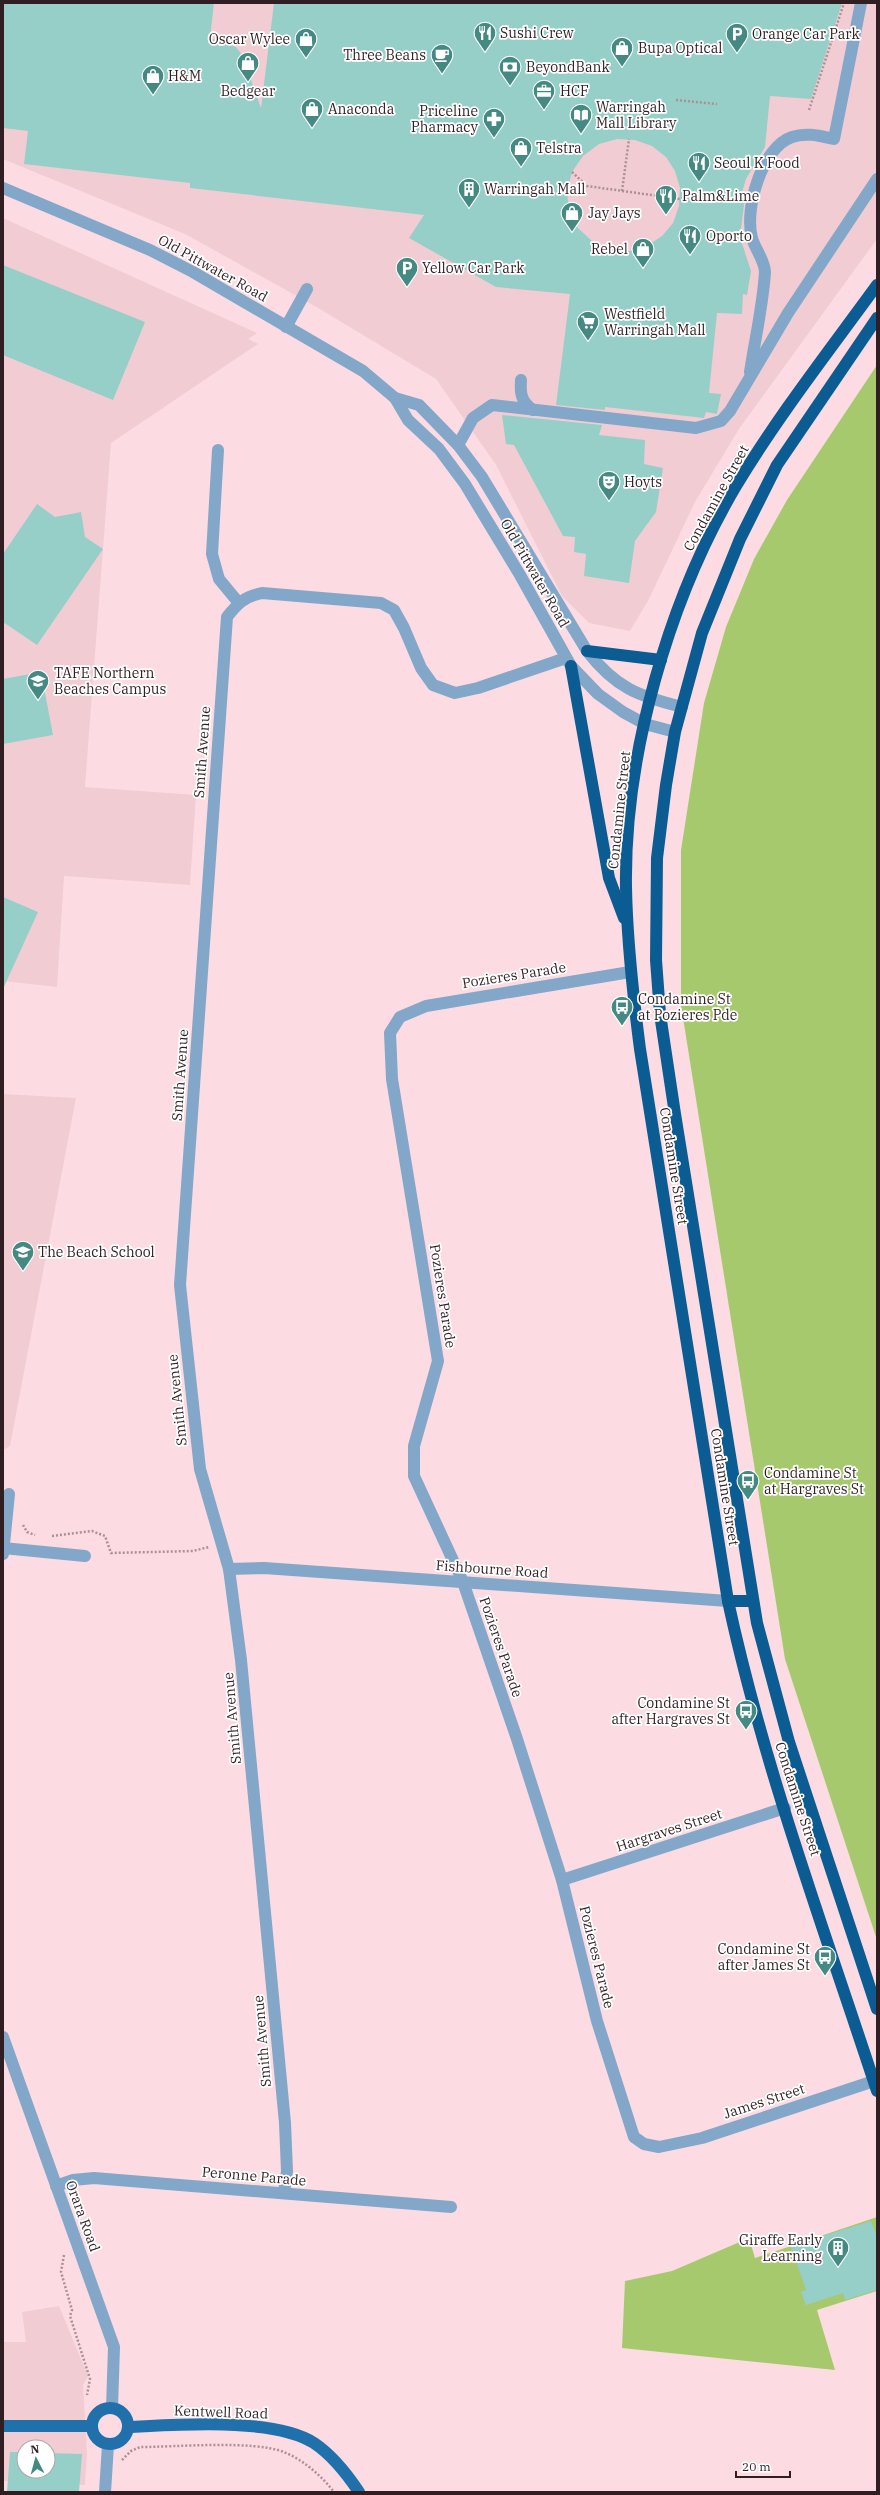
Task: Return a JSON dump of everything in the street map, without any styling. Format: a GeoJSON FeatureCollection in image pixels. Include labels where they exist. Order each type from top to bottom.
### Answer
{"type":"FeatureCollection","features":[{"type":"Feature","properties":{"kind":"highway","name":"Condamine Street"},"geometry":{"type":"LineString","coordinates":[[876,2084],[785,1808],[744,1678],[728,1601],[640,1049],[630,972],[628,928],[628,841],[650,699],[661,660],[693,570],[736,486],[787,409],[877,285]]}},
{"type":"Feature","properties":{"kind":"highway","name":"Condamine Street"},"geometry":{"type":"LineString","coordinates":[[877,318],[796,436],[761,494],[702,633],[675,732],[657,858],[656,960],[659,998],[685,1176],[753,1601],[772,1683],[787,1735],[877,2009]]}},
{"type":"Feature","properties":{"kind":"highway"},"geometry":{"type":"LineString","coordinates":[[587,651],[661,660]]}},
{"type":"Feature","properties":{"kind":"highway"},"geometry":{"type":"LineString","coordinates":[[569,662],[609,878],[628,928]]}},
{"type":"Feature","properties":{"kind":"highway","name":"Fishbourne Road"},"geometry":{"type":"LineString","coordinates":[[728,1601],[753,1601]]}},
{"type":"Feature","properties":{"kind":"main road"},"geometry":{"type":"LineString","coordinates":[[112,2408],[126,2417],[128,2427],[124,2438],[114,2444],[108,2445],[95,2436],[92,2426],[93,2420],[101,2411],[112,2408]]}},
{"type":"Feature","properties":{"kind":"main road","name":"Kentwell Road"},"geometry":{"type":"LineString","coordinates":[[128,2427],[168,2425],[262,2426],[281,2430],[314,2444],[348,2476],[359,2492]]}},
{"type":"Feature","properties":{"kind":"main road"},"geometry":{"type":"LineString","coordinates":[[3,2426],[92,2426]]}},
{"type":"Feature","properties":{"kind":"street"},"geometry":{"type":"LineString","coordinates":[[749,377],[765,270],[752,238],[750,223],[752,202],[768,159],[779,144],[790,137],[808,134],[834,138],[861,3]]}},
{"type":"Feature","properties":{"kind":"street"},"geometry":{"type":"LineString","coordinates":[[458,445],[473,418],[492,405],[696,428],[721,421],[877,179]]}},
{"type":"Feature","properties":{"kind":"street","name":"Old Pittwater Road"},"geometry":{"type":"LineString","coordinates":[[3,188],[150,250],[193,272],[363,371],[395,398],[408,420],[439,449],[465,484],[520,575],[569,662],[598,694],[623,712],[645,724],[675,732]]}},
{"type":"Feature","properties":{"kind":"street"},"geometry":{"type":"LineString","coordinates":[[286,327],[307,289]]}},
{"type":"Feature","properties":{"kind":"street"},"geometry":{"type":"LineString","coordinates":[[521,380],[521,397],[525,404],[533,410]]}},
{"type":"Feature","properties":{"kind":"street","name":"Old Pittwater Road"},"geometry":{"type":"LineString","coordinates":[[395,398],[419,405],[458,445],[482,477],[587,651],[597,664],[623,686],[650,699],[682,707]]}},
{"type":"Feature","properties":{"kind":"street"},"geometry":{"type":"LineString","coordinates":[[218,450],[212,554],[219,579],[238,602],[247,596],[262,593],[381,603],[394,610],[404,628],[421,668],[433,685],[455,693],[478,688],[569,662]]}},
{"type":"Feature","properties":{"kind":"street","name":"Smith Avenue"},"geometry":{"type":"LineString","coordinates":[[238,602],[227,617],[225,636],[180,1285],[200,1469],[229,1569],[241,1660],[285,2123],[287,2172],[284,2194]]}},
{"type":"Feature","properties":{"kind":"street","name":"Pozieres Parade"},"geometry":{"type":"LineString","coordinates":[[630,972],[426,1006],[400,1017],[390,1033],[392,1079],[438,1361],[414,1446],[414,1476],[463,1582],[562,1880],[597,2021],[623,2108],[634,2137],[644,2144],[659,2147]]}},
{"type":"Feature","properties":{"kind":"street"},"geometry":{"type":"LineString","coordinates":[[3,1554],[8,1494]]}},
{"type":"Feature","properties":{"kind":"street"},"geometry":{"type":"LineString","coordinates":[[3,1548],[85,1556]]}},
{"type":"Feature","properties":{"kind":"street","name":"Fishbourne Road"},"geometry":{"type":"LineString","coordinates":[[229,1569],[264,1568],[728,1601]]}},
{"type":"Feature","properties":{"kind":"street","name":"Hargraves Street"},"geometry":{"type":"LineString","coordinates":[[562,1880],[785,1808]]}},
{"type":"Feature","properties":{"kind":"street","name":"Orara Road"},"geometry":{"type":"LineString","coordinates":[[3,2037],[114,2347],[112,2408]]}},
{"type":"Feature","properties":{"kind":"street","name":"James Street"},"geometry":{"type":"LineString","coordinates":[[659,2147],[702,2138],[876,2084]]}},
{"type":"Feature","properties":{"kind":"street","name":"Peronne Parade"},"geometry":{"type":"LineString","coordinates":[[56,2186],[73,2180],[94,2178],[451,2207]]}},
{"type":"Feature","properties":{"kind":"street"},"geometry":{"type":"LineString","coordinates":[[105,2492],[108,2445]]}},
{"type":"Feature","properties":{"kind":"path"},"geometry":{"type":"LineString","coordinates":[[809,110],[844,3]]}},
{"type":"Feature","properties":{"kind":"path"},"geometry":{"type":"LineString","coordinates":[[676,100],[717,104]]}},
{"type":"Feature","properties":{"kind":"path"},"geometry":{"type":"LineString","coordinates":[[622,191],[628,139]]}},
{"type":"Feature","properties":{"kind":"path"},"geometry":{"type":"LineString","coordinates":[[572,172],[587,186],[680,199]]}},
{"type":"Feature","properties":{"kind":"path"},"geometry":{"type":"LineString","coordinates":[[23,1525],[27,1532],[41,1535]]}},
{"type":"Feature","properties":{"kind":"path"},"geometry":{"type":"LineString","coordinates":[[48,1536],[92,1531],[105,1536],[111,1553],[193,1551],[221,1543]]}},
{"type":"Feature","properties":{"kind":"path"},"geometry":{"type":"LineString","coordinates":[[64,2254],[61,2272],[72,2310],[70,2316],[90,2379],[87,2395]]}},
{"type":"Feature","properties":{"kind":"path"},"geometry":{"type":"LineString","coordinates":[[118,2459],[124,2460],[131,2451],[140,2447],[261,2447],[284,2453],[297,2460],[325,2480],[334,2492]]}},
{"type":"Feature","properties":{"kind":"shaded area","name":"Westfield Warringah Mall"},"geometry":{"type":"Polygon","coordinates":[[[3,3],[877,3],[877,239],[739,429],[695,502],[649,599],[630,631],[589,623],[562,596],[496,465],[436,379],[313,305],[185,234],[3,159],[3,3]]]}},
{"type":"Feature","properties":{"kind":"shaded area","name":"TAFE Northern Beaches Campus"},"geometry":{"type":"Polygon","coordinates":[[[3,218],[257,333],[248,339],[258,344],[111,443],[85,787],[196,795],[190,885],[64,876],[57,987],[3,981],[3,218]]]}},
{"type":"Feature","properties":{"kind":"shaded area","name":"The Beach School"},"geometry":{"type":"Polygon","coordinates":[[[3,1094],[76,1098],[10,1446],[3,1450],[3,1094]]]}},
{"type":"Feature","properties":{"kind":"shaded area"},"geometry":{"type":"Polygon","coordinates":[[[59,2306],[88,2376],[83,2385],[87,2454],[85,2485],[3,2481],[3,2342],[26,2342],[22,2312],[59,2306]]]}},
{"type":"Feature","properties":{"kind":"green space"},"geometry":{"type":"Polygon","coordinates":[[[877,365],[877,1940],[785,1659],[681,1005],[681,850],[704,703],[726,627],[754,559],[787,500],[877,365]]]}},
{"type":"Feature","properties":{"kind":"green space"},"geometry":{"type":"Polygon","coordinates":[[[877,2217],[877,2291],[817,2310],[835,2370],[622,2348],[625,2281],[672,2271],[749,2238],[755,2258],[877,2217]]]}},
{"type":"Feature","properties":{"kind":"building","name":"Warringah Mall"},"geometry":{"type":"Polygon","coordinates":[[[3,3],[214,3],[210,38],[236,47],[242,55],[261,108],[274,3],[842,3],[811,99],[770,96],[765,147],[746,179],[741,196],[745,197],[740,237],[751,271],[747,295],[743,294],[742,314],[717,313],[709,393],[721,394],[717,414],[706,412],[704,418],[605,407],[605,410],[556,405],[570,294],[496,287],[409,238],[424,215],[190,188],[190,183],[24,164],[28,131],[3,128],[3,3]],[[617,139],[599,144],[583,156],[572,172],[567,191],[569,211],[578,228],[593,242],[610,250],[630,251],[647,246],[662,236],[673,223],[679,206],[680,188],[675,171],[666,157],[652,146],[635,140],[617,139]]]}},
{"type":"Feature","properties":{"kind":"building"},"geometry":{"type":"Polygon","coordinates":[[[3,265],[145,322],[113,400],[3,355],[3,265]]]}},
{"type":"Feature","properties":{"kind":"building"},"geometry":{"type":"Polygon","coordinates":[[[502,415],[602,425],[599,435],[645,440],[644,464],[663,468],[656,512],[635,541],[629,583],[584,576],[586,554],[574,552],[575,537],[563,536],[514,445],[506,444],[502,415]]]}},
{"type":"Feature","properties":{"kind":"building"},"geometry":{"type":"Polygon","coordinates":[[[37,504],[55,517],[81,512],[85,537],[103,549],[37,645],[3,622],[3,554],[37,504]]]}},
{"type":"Feature","properties":{"kind":"building"},"geometry":{"type":"Polygon","coordinates":[[[41,672],[53,735],[3,744],[3,679],[41,672]]]}},
{"type":"Feature","properties":{"kind":"building"},"geometry":{"type":"Polygon","coordinates":[[[3,897],[38,912],[3,989],[3,897]]]}},
{"type":"Feature","properties":{"kind":"building","name":"Giraffe Early Learning"},"geometry":{"type":"Polygon","coordinates":[[[871,2221],[877,2237],[877,2290],[845,2300],[843,2293],[806,2305],[801,2292],[806,2290],[791,2246],[871,2221]]]}},
{"type":"Feature","properties":{"kind":"building"},"geometry":{"type":"Polygon","coordinates":[[[10,2452],[16,2452],[16,2479],[56,2479],[56,2453],[82,2454],[79,2492],[7,2492],[10,2452]]]}},
{"type":"Feature","properties":{"kind":"place","name":"Sushi Crew"},"geometry":{"type":"Point","coordinates":[485,52]}},
{"type":"Feature","properties":{"kind":"place","name":"Orange Car Park"},"geometry":{"type":"Point","coordinates":[737,54]}},
{"type":"Feature","properties":{"kind":"place","name":"Oscar Wylee"},"geometry":{"type":"Point","coordinates":[306,58]}},
{"type":"Feature","properties":{"kind":"place","name":"Bupa Optical"},"geometry":{"type":"Point","coordinates":[622,68]}},
{"type":"Feature","properties":{"kind":"place","name":"Three Beans"},"geometry":{"type":"Point","coordinates":[442,74]}},
{"type":"Feature","properties":{"kind":"place","name":"Bedgear"},"geometry":{"type":"Point","coordinates":[248,82]}},
{"type":"Feature","properties":{"kind":"place","name":"BeyondBank"},"geometry":{"type":"Point","coordinates":[510,86]}},
{"type":"Feature","properties":{"kind":"place","name":"H&M"},"geometry":{"type":"Point","coordinates":[153,96]}},
{"type":"Feature","properties":{"kind":"place","name":"HCF"},"geometry":{"type":"Point","coordinates":[544,110]}},
{"type":"Feature","properties":{"kind":"place","name":"Anaconda"},"geometry":{"type":"Point","coordinates":[312,128]}},
{"type":"Feature","properties":{"kind":"place","name":"Warringah Mall Library"},"geometry":{"type":"Point","coordinates":[581,134]}},
{"type":"Feature","properties":{"kind":"place","name":"Priceline Pharmacy"},"geometry":{"type":"Point","coordinates":[494,138]}},
{"type":"Feature","properties":{"kind":"place","name":"Telstra"},"geometry":{"type":"Point","coordinates":[521,168]}},
{"type":"Feature","properties":{"kind":"place","name":"Seoul K Food"},"geometry":{"type":"Point","coordinates":[699,182]}},
{"type":"Feature","properties":{"kind":"place","name":"Warringah Mall"},"geometry":{"type":"Point","coordinates":[469,208]}},
{"type":"Feature","properties":{"kind":"place","name":"Palm&Lime"},"geometry":{"type":"Point","coordinates":[666,216]}},
{"type":"Feature","properties":{"kind":"place","name":"Jay Jays"},"geometry":{"type":"Point","coordinates":[572,232]}},
{"type":"Feature","properties":{"kind":"place","name":"Oporto"},"geometry":{"type":"Point","coordinates":[690,256]}},
{"type":"Feature","properties":{"kind":"place","name":"Rebel"},"geometry":{"type":"Point","coordinates":[643,268]}},
{"type":"Feature","properties":{"kind":"place","name":"Yellow Car Park"},"geometry":{"type":"Point","coordinates":[407,288]}},
{"type":"Feature","properties":{"kind":"place","name":"Westfield Warringah Mall"},"geometry":{"type":"Point","coordinates":[588,342]}},
{"type":"Feature","properties":{"kind":"place","name":"Hoyts"},"geometry":{"type":"Point","coordinates":[609,502]}},
{"type":"Feature","properties":{"kind":"place","name":"TAFE Northern Beaches Campus"},"geometry":{"type":"Point","coordinates":[38,700]}},
{"type":"Feature","properties":{"kind":"place","name":"Condamine St at Pozieres Pde"},"geometry":{"type":"Point","coordinates":[622,1026]}},
{"type":"Feature","properties":{"kind":"place","name":"The Beach School"},"geometry":{"type":"Point","coordinates":[23,1272]}},
{"type":"Feature","properties":{"kind":"place","name":"Condamine St at Hargraves St"},"geometry":{"type":"Point","coordinates":[748,1500]}},
{"type":"Feature","properties":{"kind":"place","name":"Condamine St after Hargraves St"},"geometry":{"type":"Point","coordinates":[746,1730]}},
{"type":"Feature","properties":{"kind":"place","name":"Condamine St after James St"},"geometry":{"type":"Point","coordinates":[825,1976]}},
{"type":"Feature","properties":{"kind":"place","name":"Giraffe Early Learning"},"geometry":{"type":"Point","coordinates":[838,2268]}}]}
